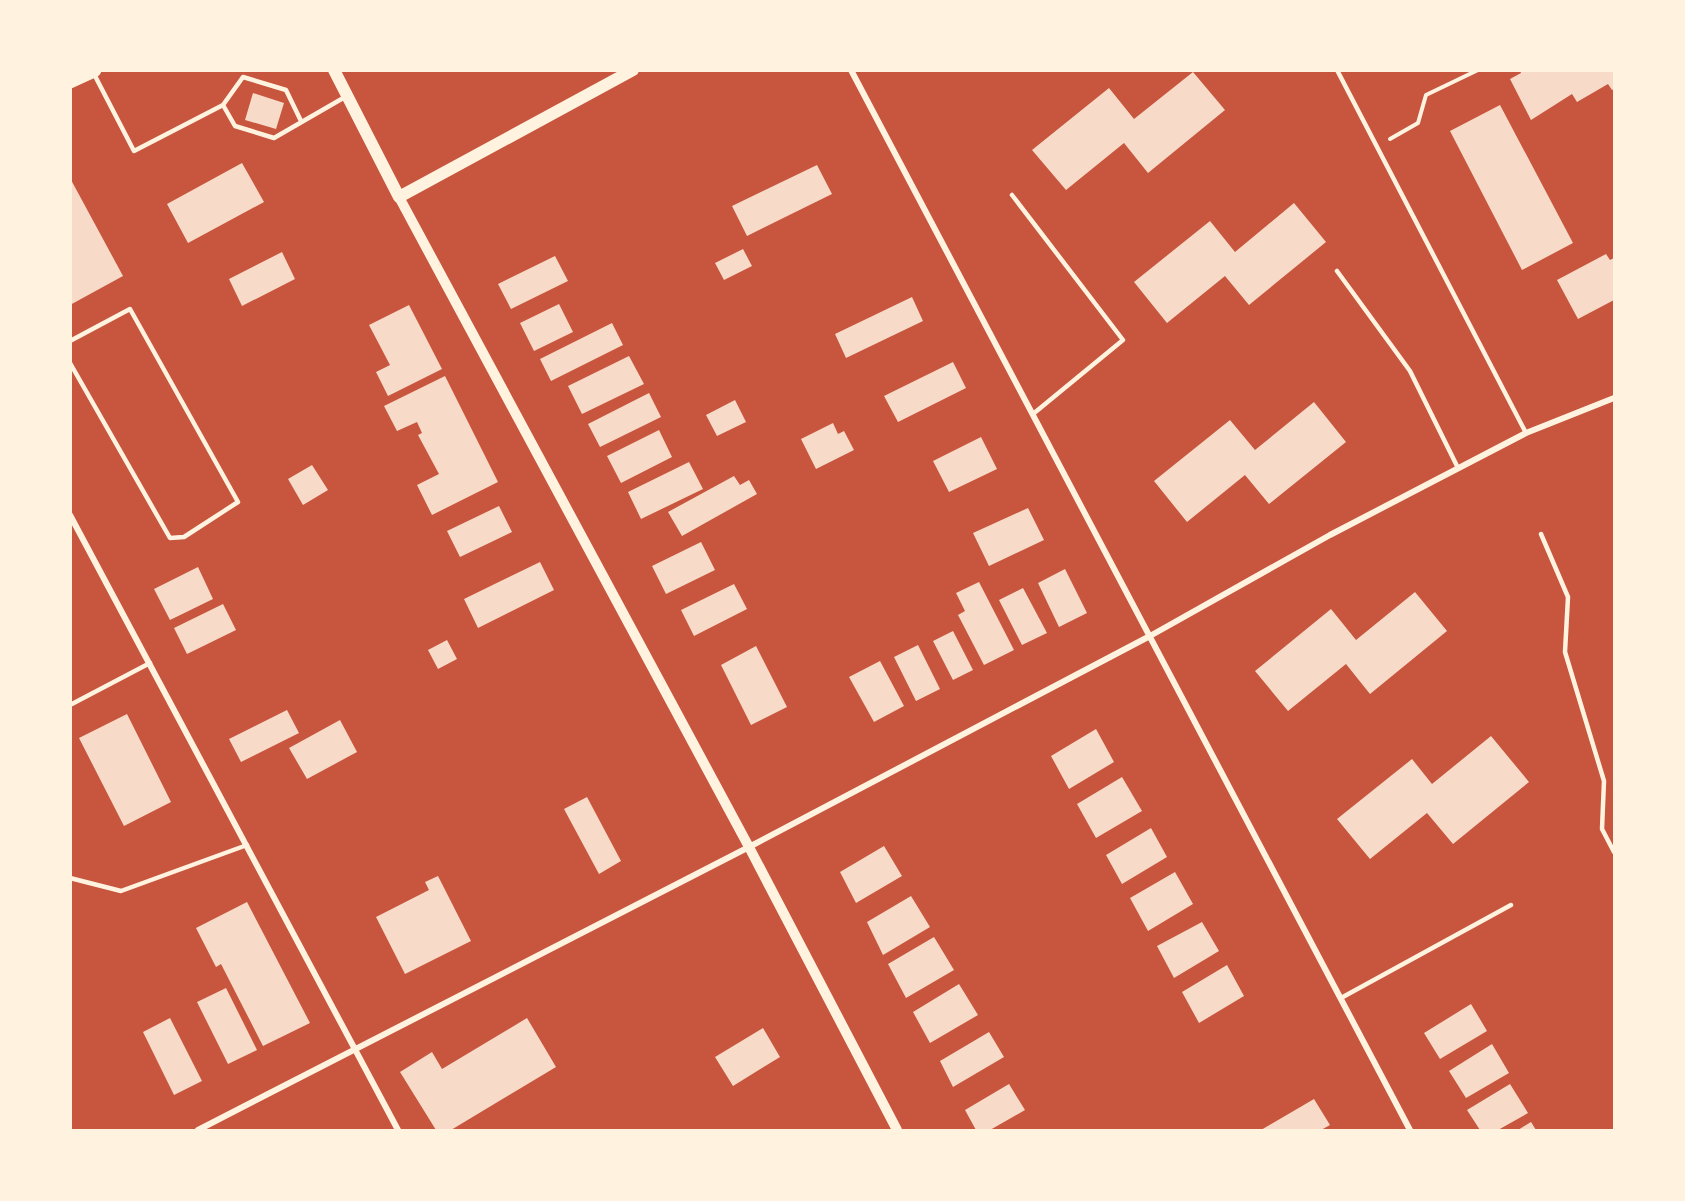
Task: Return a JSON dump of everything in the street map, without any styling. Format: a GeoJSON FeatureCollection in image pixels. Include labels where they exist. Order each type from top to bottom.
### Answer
{"type":"FeatureCollection","features":[{"type":"Feature","properties":{"kind":"main road"},"geometry":{"type":"LineString","coordinates":[[334,70],[399,197],[633,70]]}},
{"type":"Feature","properties":{"kind":"main road"},"geometry":{"type":"LineString","coordinates":[[70,81],[93,71]]}},
{"type":"Feature","properties":{"kind":"street"},"geometry":{"type":"LineString","coordinates":[[851,70],[1410,1131]]}},
{"type":"Feature","properties":{"kind":"street"},"geometry":{"type":"LineString","coordinates":[[399,197],[749,847],[897,1131]]}},
{"type":"Feature","properties":{"kind":"street"},"geometry":{"type":"LineString","coordinates":[[198,1131],[355,1048],[749,847],[1150,636],[1330,535],[1458,468],[1526,433],[1614,398]]}},
{"type":"Feature","properties":{"kind":"street"},"geometry":{"type":"LineString","coordinates":[[70,515],[398,1131]]}},
{"type":"Feature","properties":{"kind":"lane"},"geometry":{"type":"LineString","coordinates":[[1337,70],[1526,433]]}},
{"type":"Feature","properties":{"kind":"lane"},"geometry":{"type":"LineString","coordinates":[[93,71],[134,151],[223,105],[243,78],[286,90],[301,121]]}},
{"type":"Feature","properties":{"kind":"lane"},"geometry":{"type":"LineString","coordinates":[[223,105],[236,126],[274,138],[347,96]]}},
{"type":"Feature","properties":{"kind":"lane"},"geometry":{"type":"LineString","coordinates":[[1012,195],[1123,340],[1033,414]]}},
{"type":"Feature","properties":{"kind":"lane"},"geometry":{"type":"LineString","coordinates":[[1337,271],[1410,371],[1458,468]]}},
{"type":"Feature","properties":{"kind":"lane"},"geometry":{"type":"LineString","coordinates":[[70,341],[130,309],[238,502],[184,537],[170,538],[70,363]]}},
{"type":"Feature","properties":{"kind":"lane"},"geometry":{"type":"LineString","coordinates":[[1541,534],[1568,597],[1565,652],[1604,781],[1602,829],[1614,852]]}},
{"type":"Feature","properties":{"kind":"lane"},"geometry":{"type":"LineString","coordinates":[[70,705],[150,663]]}},
{"type":"Feature","properties":{"kind":"lane"},"geometry":{"type":"LineString","coordinates":[[70,878],[121,891],[247,845]]}},
{"type":"Feature","properties":{"kind":"lane"},"geometry":{"type":"LineString","coordinates":[[1341,998],[1511,905]]}},
{"type":"Feature","properties":{"kind":"path"},"geometry":{"type":"LineString","coordinates":[[1377,147],[1418,123],[1426,95],[1479,70]]}},
{"type":"Feature","properties":{"kind":"building"},"geometry":{"type":"Polygon","coordinates":[[[1520,70],[1614,70],[1614,89],[1612,90],[1608,84],[1577,102],[1572,94],[1531,120],[1510,79],[1521,73],[1520,70]]]}},
{"type":"Feature","properties":{"kind":"building"},"geometry":{"type":"Polygon","coordinates":[[[1193,72],[1225,110],[1148,173],[1124,143],[1066,190],[1032,150],[1109,88],[1134,119],[1193,72]]]}},
{"type":"Feature","properties":{"kind":"building"},"geometry":{"type":"Polygon","coordinates":[[[253,93],[284,103],[276,129],[245,120],[253,93]]]}},
{"type":"Feature","properties":{"kind":"building"},"geometry":{"type":"Polygon","coordinates":[[[1500,105],[1573,243],[1522,270],[1450,131],[1500,105]]]}},
{"type":"Feature","properties":{"kind":"building"},"geometry":{"type":"Polygon","coordinates":[[[242,163],[264,202],[188,243],[167,204],[242,163]]]}},
{"type":"Feature","properties":{"kind":"building"},"geometry":{"type":"Polygon","coordinates":[[[817,165],[832,194],[747,236],[732,206],[817,165]]]}},
{"type":"Feature","properties":{"kind":"building"},"geometry":{"type":"Polygon","coordinates":[[[70,178],[123,276],[70,305],[70,178]]]}},
{"type":"Feature","properties":{"kind":"building"},"geometry":{"type":"Polygon","coordinates":[[[1294,203],[1326,242],[1249,305],[1225,276],[1167,323],[1134,282],[1210,221],[1235,252],[1294,203]]]}},
{"type":"Feature","properties":{"kind":"building"},"geometry":{"type":"Polygon","coordinates":[[[743,249],[752,266],[724,280],[715,263],[743,249]]]}},
{"type":"Feature","properties":{"kind":"building"},"geometry":{"type":"Polygon","coordinates":[[[282,252],[295,279],[242,306],[229,279],[282,252]]]}},
{"type":"Feature","properties":{"kind":"building"},"geometry":{"type":"Polygon","coordinates":[[[1606,254],[1610,260],[1614,258],[1614,300],[1578,319],[1557,280],[1606,254]]]}},
{"type":"Feature","properties":{"kind":"building"},"geometry":{"type":"Polygon","coordinates":[[[555,256],[568,281],[511,309],[498,284],[555,256]]]}},
{"type":"Feature","properties":{"kind":"building"},"geometry":{"type":"Polygon","coordinates":[[[912,297],[923,321],[846,358],[835,334],[912,297]]]}},
{"type":"Feature","properties":{"kind":"building"},"geometry":{"type":"Polygon","coordinates":[[[559,304],[573,332],[534,351],[520,323],[559,304]]]}},
{"type":"Feature","properties":{"kind":"building"},"geometry":{"type":"Polygon","coordinates":[[[409,305],[442,369],[388,396],[376,372],[390,365],[369,325],[409,305]]]}},
{"type":"Feature","properties":{"kind":"building"},"geometry":{"type":"Polygon","coordinates":[[[612,323],[623,345],[551,381],[540,359],[612,323]]]}},
{"type":"Feature","properties":{"kind":"building"},"geometry":{"type":"Polygon","coordinates":[[[629,356],[644,384],[582,414],[568,386],[629,356]]]}},
{"type":"Feature","properties":{"kind":"building"},"geometry":{"type":"Polygon","coordinates":[[[953,362],[966,388],[898,422],[884,396],[953,362]]]}},
{"type":"Feature","properties":{"kind":"building"},"geometry":{"type":"Polygon","coordinates":[[[445,376],[498,482],[432,515],[417,485],[439,474],[418,435],[422,433],[417,422],[397,431],[384,406],[445,376]]]}},
{"type":"Feature","properties":{"kind":"building"},"geometry":{"type":"Polygon","coordinates":[[[649,393],[661,417],[600,447],[588,424],[649,393]]]}},
{"type":"Feature","properties":{"kind":"building"},"geometry":{"type":"Polygon","coordinates":[[[735,400],[746,422],[717,436],[706,415],[735,400]]]}},
{"type":"Feature","properties":{"kind":"building"},"geometry":{"type":"Polygon","coordinates":[[[1314,402],[1346,442],[1269,504],[1245,475],[1187,522],[1154,481],[1230,420],[1255,450],[1314,402]]]}},
{"type":"Feature","properties":{"kind":"building"},"geometry":{"type":"Polygon","coordinates":[[[833,423],[838,434],[844,431],[854,450],[816,469],[801,439],[833,423]]]}},
{"type":"Feature","properties":{"kind":"building"},"geometry":{"type":"Polygon","coordinates":[[[659,430],[672,457],[621,483],[607,456],[659,430]]]}},
{"type":"Feature","properties":{"kind":"building"},"geometry":{"type":"Polygon","coordinates":[[[981,437],[997,469],[949,492],[933,461],[981,437]]]}},
{"type":"Feature","properties":{"kind":"building"},"geometry":{"type":"Polygon","coordinates":[[[689,462],[703,489],[641,519],[628,492],[689,462]]]}},
{"type":"Feature","properties":{"kind":"building"},"geometry":{"type":"Polygon","coordinates":[[[312,465],[328,490],[303,505],[288,479],[312,465]]]}},
{"type":"Feature","properties":{"kind":"building"},"geometry":{"type":"Polygon","coordinates":[[[734,476],[740,485],[749,480],[757,494],[682,536],[668,512],[734,476]]]}},
{"type":"Feature","properties":{"kind":"building"},"geometry":{"type":"Polygon","coordinates":[[[499,506],[512,532],[460,557],[447,531],[499,506]]]}},
{"type":"Feature","properties":{"kind":"building"},"geometry":{"type":"Polygon","coordinates":[[[1028,508],[1044,540],[989,566],[973,533],[1028,508]]]}},
{"type":"Feature","properties":{"kind":"building"},"geometry":{"type":"Polygon","coordinates":[[[701,542],[715,570],[666,594],[652,566],[701,542]]]}},
{"type":"Feature","properties":{"kind":"building"},"geometry":{"type":"Polygon","coordinates":[[[540,562],[554,590],[478,628],[464,599],[540,562]]]}},
{"type":"Feature","properties":{"kind":"building"},"geometry":{"type":"Polygon","coordinates":[[[198,567],[213,599],[170,620],[154,589],[198,567]]]}},
{"type":"Feature","properties":{"kind":"building"},"geometry":{"type":"Polygon","coordinates":[[[1065,569],[1087,613],[1059,627],[1038,583],[1065,569]]]}},
{"type":"Feature","properties":{"kind":"building"},"geometry":{"type":"Polygon","coordinates":[[[979,582],[1014,650],[984,665],[958,615],[965,611],[956,593],[979,582]]]}},
{"type":"Feature","properties":{"kind":"building"},"geometry":{"type":"Polygon","coordinates":[[[734,584],[747,609],[694,636],[681,610],[734,584]]]}},
{"type":"Feature","properties":{"kind":"building"},"geometry":{"type":"Polygon","coordinates":[[[1023,588],[1047,633],[1022,645],[999,600],[1023,588]]]}},
{"type":"Feature","properties":{"kind":"building"},"geometry":{"type":"Polygon","coordinates":[[[1415,592],[1447,631],[1370,694],[1346,664],[1288,711],[1255,671],[1331,609],[1356,640],[1415,592]]]}},
{"type":"Feature","properties":{"kind":"building"},"geometry":{"type":"Polygon","coordinates":[[[223,604],[236,630],[187,654],[174,628],[223,604]]]}},
{"type":"Feature","properties":{"kind":"building"},"geometry":{"type":"Polygon","coordinates":[[[953,631],[973,670],[953,680],[933,641],[953,631]]]}},
{"type":"Feature","properties":{"kind":"building"},"geometry":{"type":"Polygon","coordinates":[[[447,640],[457,659],[438,669],[428,650],[447,640]]]}},
{"type":"Feature","properties":{"kind":"building"},"geometry":{"type":"Polygon","coordinates":[[[918,645],[940,689],[916,701],[894,657],[918,645]]]}},
{"type":"Feature","properties":{"kind":"building"},"geometry":{"type":"Polygon","coordinates":[[[756,646],[787,707],[751,725],[721,665],[756,646]]]}},
{"type":"Feature","properties":{"kind":"building"},"geometry":{"type":"Polygon","coordinates":[[[880,661],[904,706],[874,722],[849,677],[880,661]]]}},
{"type":"Feature","properties":{"kind":"building"},"geometry":{"type":"Polygon","coordinates":[[[287,710],[299,733],[241,762],[229,739],[287,710]]]}},
{"type":"Feature","properties":{"kind":"building"},"geometry":{"type":"Polygon","coordinates":[[[127,714],[171,802],[124,826],[79,738],[127,714]]]}},
{"type":"Feature","properties":{"kind":"building"},"geometry":{"type":"Polygon","coordinates":[[[340,720],[357,752],[307,779],[289,748],[340,720]]]}},
{"type":"Feature","properties":{"kind":"building"},"geometry":{"type":"Polygon","coordinates":[[[1096,729],[1114,762],[1069,789],[1051,756],[1096,729]]]}},
{"type":"Feature","properties":{"kind":"building"},"geometry":{"type":"Polygon","coordinates":[[[1491,736],[1529,782],[1453,844],[1427,813],[1370,859],[1337,819],[1412,759],[1432,784],[1491,736]]]}},
{"type":"Feature","properties":{"kind":"building"},"geometry":{"type":"Polygon","coordinates":[[[1122,777],[1142,811],[1096,838],[1077,804],[1122,777]]]}},
{"type":"Feature","properties":{"kind":"building"},"geometry":{"type":"Polygon","coordinates":[[[587,797],[621,861],[599,874],[564,809],[587,797]]]}},
{"type":"Feature","properties":{"kind":"building"},"geometry":{"type":"Polygon","coordinates":[[[1151,828],[1167,857],[1122,884],[1106,855],[1151,828]]]}},
{"type":"Feature","properties":{"kind":"building"},"geometry":{"type":"Polygon","coordinates":[[[884,846],[902,876],[856,903],[840,872],[884,846]]]}},
{"type":"Feature","properties":{"kind":"building"},"geometry":{"type":"Polygon","coordinates":[[[1175,872],[1193,904],[1148,931],[1130,898],[1175,872]]]}},
{"type":"Feature","properties":{"kind":"building"},"geometry":{"type":"Polygon","coordinates":[[[438,876],[471,941],[405,974],[376,917],[429,890],[425,882],[438,876]]]}},
{"type":"Feature","properties":{"kind":"building"},"geometry":{"type":"Polygon","coordinates":[[[911,896],[930,927],[883,955],[867,922],[911,896]]]}},
{"type":"Feature","properties":{"kind":"building"},"geometry":{"type":"Polygon","coordinates":[[[247,902],[310,1023],[263,1046],[221,964],[216,967],[196,928],[247,902]]]}},
{"type":"Feature","properties":{"kind":"building"},"geometry":{"type":"Polygon","coordinates":[[[1202,922],[1219,951],[1174,978],[1157,946],[1202,922]]]}},
{"type":"Feature","properties":{"kind":"building"},"geometry":{"type":"Polygon","coordinates":[[[934,937],[954,970],[906,998],[888,964],[934,937]]]}},
{"type":"Feature","properties":{"kind":"building"},"geometry":{"type":"Polygon","coordinates":[[[1227,965],[1244,996],[1199,1023],[1182,992],[1227,965]]]}},
{"type":"Feature","properties":{"kind":"building"},"geometry":{"type":"Polygon","coordinates":[[[959,984],[978,1015],[930,1043],[913,1012],[959,984]]]}},
{"type":"Feature","properties":{"kind":"building"},"geometry":{"type":"Polygon","coordinates":[[[226,988],[257,1050],[228,1064],[197,1002],[226,988]]]}},
{"type":"Feature","properties":{"kind":"building"},"geometry":{"type":"Polygon","coordinates":[[[1471,1004],[1487,1031],[1440,1059],[1424,1033],[1471,1004]]]}},
{"type":"Feature","properties":{"kind":"building"},"geometry":{"type":"Polygon","coordinates":[[[170,1018],[202,1081],[174,1095],[143,1032],[170,1018]]]}},
{"type":"Feature","properties":{"kind":"building"},"geometry":{"type":"Polygon","coordinates":[[[527,1018],[556,1067],[451,1130],[436,1130],[400,1072],[432,1052],[442,1069],[527,1018]]]}},
{"type":"Feature","properties":{"kind":"building"},"geometry":{"type":"Polygon","coordinates":[[[763,1028],[780,1057],[733,1086],[715,1057],[763,1028]]]}},
{"type":"Feature","properties":{"kind":"building"},"geometry":{"type":"Polygon","coordinates":[[[989,1032],[1004,1057],[953,1087],[940,1061],[989,1032]]]}},
{"type":"Feature","properties":{"kind":"building"},"geometry":{"type":"Polygon","coordinates":[[[1492,1044],[1509,1073],[1466,1098],[1449,1071],[1492,1044]]]}},
{"type":"Feature","properties":{"kind":"building"},"geometry":{"type":"Polygon","coordinates":[[[1009,1084],[1025,1110],[990,1130],[976,1130],[965,1110],[1009,1084]]]}},
{"type":"Feature","properties":{"kind":"building"},"geometry":{"type":"Polygon","coordinates":[[[1510,1084],[1528,1113],[1498,1130],[1480,1130],[1467,1110],[1510,1084]]]}},
{"type":"Feature","properties":{"kind":"building"},"geometry":{"type":"Polygon","coordinates":[[[1314,1099],[1330,1125],[1321,1130],[1261,1130],[1314,1099]]]}},
{"type":"Feature","properties":{"kind":"building"},"geometry":{"type":"Polygon","coordinates":[[[1531,1122],[1536,1130],[1518,1130],[1531,1122]]]}}]}
